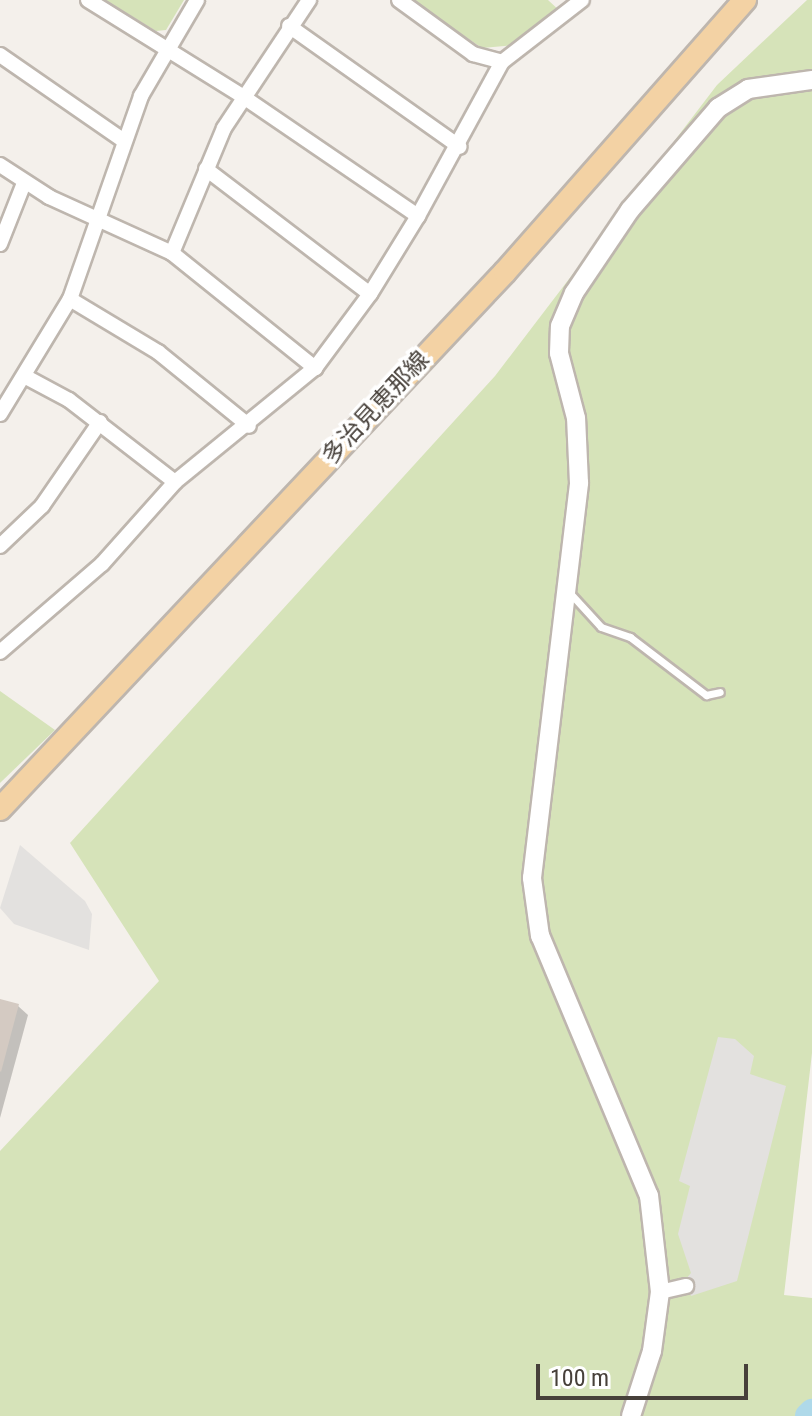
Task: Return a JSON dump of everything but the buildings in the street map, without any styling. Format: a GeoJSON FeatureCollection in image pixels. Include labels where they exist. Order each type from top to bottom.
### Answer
{"type":"FeatureCollection","features":[{"type":"Feature","properties":{"kind":"main road","name":"多治見恵那線"},"geometry":{"type":"LineString","coordinates":[[0,809],[505,272],[745,0]]}},
{"type":"Feature","properties":{"kind":"street"},"geometry":{"type":"LineString","coordinates":[[88,0],[242,96],[418,216]]}},
{"type":"Feature","properties":{"kind":"street"},"geometry":{"type":"LineString","coordinates":[[0,414],[26,377],[70,299],[124,141],[164,50],[197,0]]}},
{"type":"Feature","properties":{"kind":"street"},"geometry":{"type":"LineString","coordinates":[[172,253],[206,169],[242,96],[309,0]]}},
{"type":"Feature","properties":{"kind":"street"},"geometry":{"type":"LineString","coordinates":[[399,0],[473,54],[502,62]]}},
{"type":"Feature","properties":{"kind":"street"},"geometry":{"type":"LineString","coordinates":[[0,652],[102,564],[175,482],[249,426],[315,368],[370,294],[418,216],[460,147],[502,62],[572,3]]}},
{"type":"Feature","properties":{"kind":"street"},"geometry":{"type":"LineString","coordinates":[[289,26],[460,147]]}},
{"type":"Feature","properties":{"kind":"street"},"geometry":{"type":"LineString","coordinates":[[0,55],[124,141]]}},
{"type":"Feature","properties":{"kind":"street"},"geometry":{"type":"LineString","coordinates":[[631,1416],[652,1351],[660,1292],[649,1196],[629,1139],[568,1008],[540,936],[534,904],[534,850],[580,454],[559,353],[560,326],[574,293],[630,210],[718,108],[748,89],[812,80]]}},
{"type":"Feature","properties":{"kind":"street"},"geometry":{"type":"LineString","coordinates":[[0,165],[24,183],[172,253],[315,368]]}},
{"type":"Feature","properties":{"kind":"street"},"geometry":{"type":"LineString","coordinates":[[206,169],[370,294]]}},
{"type":"Feature","properties":{"kind":"street"},"geometry":{"type":"LineString","coordinates":[[0,244],[24,183]]}},
{"type":"Feature","properties":{"kind":"street"},"geometry":{"type":"LineString","coordinates":[[70,299],[158,352],[249,426]]}},
{"type":"Feature","properties":{"kind":"street"},"geometry":{"type":"LineString","coordinates":[[26,377],[100,422],[175,482]]}},
{"type":"Feature","properties":{"kind":"street"},"geometry":{"type":"LineString","coordinates":[[0,546],[42,506],[100,422]]}},
{"type":"Feature","properties":{"kind":"street"},"geometry":{"type":"LineString","coordinates":[[660,1292],[686,1286]]}},
{"type":"Feature","properties":{"kind":"lane"},"geometry":{"type":"LineString","coordinates":[[566,590],[601,627],[641,644],[706,695],[720,692]]}},
{"type":"Feature","properties":{"kind":"green space"},"geometry":{"type":"Polygon","coordinates":[[[105,0],[184,0],[166,30],[156,31],[105,0]]]}},
{"type":"Feature","properties":{"kind":"green space"},"geometry":{"type":"Polygon","coordinates":[[[411,0],[548,0],[561,12],[514,45],[482,48],[411,0]]]}},
{"type":"Feature","properties":{"kind":"green space"},"geometry":{"type":"Polygon","coordinates":[[[807,0],[812,0],[812,1053],[784,1295],[812,1298],[812,1416],[0,1416],[0,1151],[159,981],[70,843],[495,376],[717,85],[807,0]]]}},
{"type":"Feature","properties":{"kind":"green space"},"geometry":{"type":"Polygon","coordinates":[[[0,691],[55,730],[0,783],[0,691]]]}},
{"type":"Feature","properties":{"kind":"shaded area"},"geometry":{"type":"Polygon","coordinates":[[[20,845],[85,901],[92,914],[89,950],[14,924],[0,908],[20,845]]]}},
{"type":"Feature","properties":{"kind":"shaded area"},"geometry":{"type":"Polygon","coordinates":[[[718,1037],[735,1039],[754,1056],[750,1074],[786,1086],[737,1281],[691,1296],[685,1280],[691,1273],[678,1234],[690,1186],[679,1181],[718,1037]]]}},
{"type":"Feature","properties":{"kind":"waterway"},"geometry":{"type":"LineString","coordinates":[[808,1416],[812,1412]]}}]}
